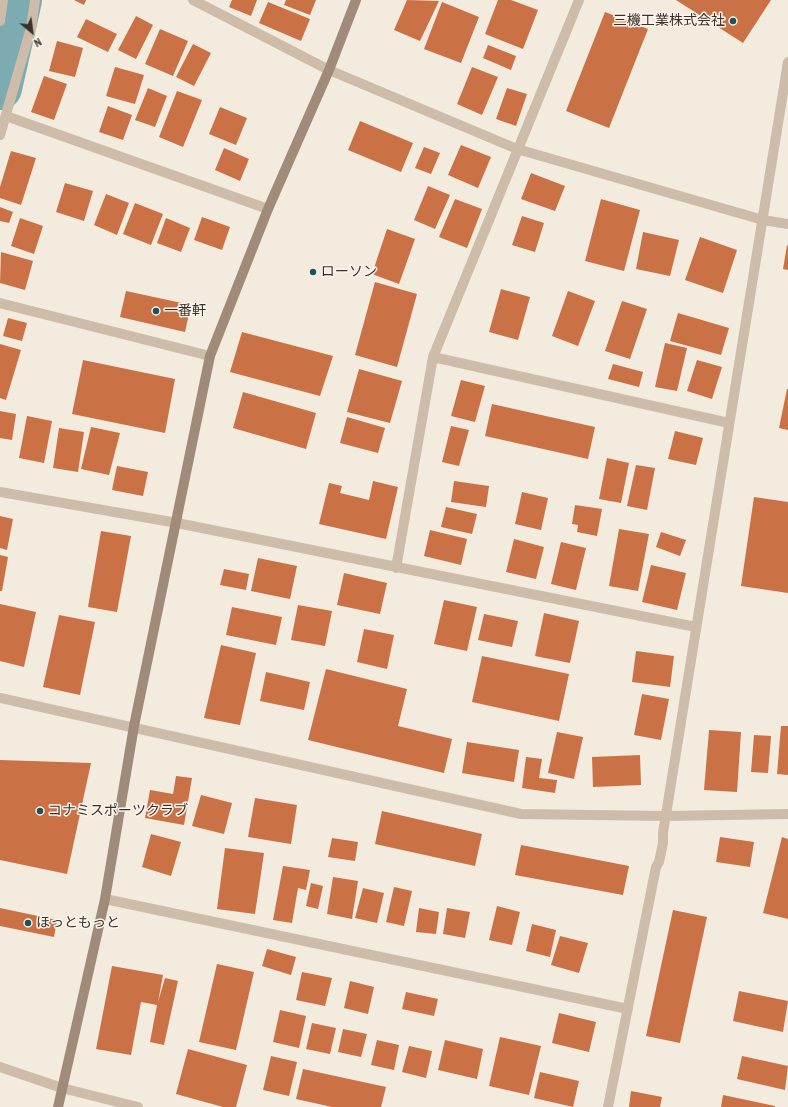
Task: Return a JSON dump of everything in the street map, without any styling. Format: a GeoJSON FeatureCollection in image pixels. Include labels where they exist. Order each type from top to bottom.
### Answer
{"type":"FeatureCollection","features":[{"type":"Feature","properties":{"kind":"street"},"geometry":{"type":"LineString","coordinates":[[0,21],[4,0]]}},
{"type":"Feature","properties":{"kind":"street"},"geometry":{"type":"LineString","coordinates":[[0,135],[31,28],[35,0]]}},
{"type":"Feature","properties":{"kind":"street"},"geometry":{"type":"LineString","coordinates":[[193,0],[329,70],[517,149],[763,220],[788,224]]}},
{"type":"Feature","properties":{"kind":"street"},"geometry":{"type":"LineString","coordinates":[[58,1107],[105,899],[134,726],[177,524],[210,356],[268,209],[329,70],[356,0]]}},
{"type":"Feature","properties":{"kind":"street"},"geometry":{"type":"LineString","coordinates":[[396,568],[433,357],[517,149],[580,0]]}},
{"type":"Feature","properties":{"kind":"street"},"geometry":{"type":"LineString","coordinates":[[608,1107],[656,866],[659,862],[663,843],[663,833],[788,62]]}},
{"type":"Feature","properties":{"kind":"street"},"geometry":{"type":"LineString","coordinates":[[6,116],[268,209]]}},
{"type":"Feature","properties":{"kind":"street"},"geometry":{"type":"LineString","coordinates":[[0,303],[210,356]]}},
{"type":"Feature","properties":{"kind":"street"},"geometry":{"type":"LineString","coordinates":[[433,357],[729,423]]}},
{"type":"Feature","properties":{"kind":"street"},"geometry":{"type":"LineString","coordinates":[[0,492],[177,524],[696,627]]}},
{"type":"Feature","properties":{"kind":"street"},"geometry":{"type":"LineString","coordinates":[[0,698],[134,726],[521,814],[666,816],[788,814]]}},
{"type":"Feature","properties":{"kind":"street"},"geometry":{"type":"LineString","coordinates":[[105,899],[628,1009]]}},
{"type":"Feature","properties":{"kind":"street"},"geometry":{"type":"LineString","coordinates":[[0,1067],[62,1088],[138,1107]]}},
{"type":"Feature","properties":{"kind":"building"},"geometry":{"type":"Polygon","coordinates":[[[74,0],[86,0],[84,5],[74,0]]]}},
{"type":"Feature","properties":{"kind":"building"},"geometry":{"type":"Polygon","coordinates":[[[232,0],[257,0],[251,16],[229,7],[232,0]]]}},
{"type":"Feature","properties":{"kind":"building"},"geometry":{"type":"Polygon","coordinates":[[[286,0],[316,0],[310,15],[284,5],[286,0]]]}},
{"type":"Feature","properties":{"kind":"building"},"geometry":{"type":"Polygon","coordinates":[[[407,0],[439,1],[420,41],[394,30],[407,0]]]}},
{"type":"Feature","properties":{"kind":"building"},"geometry":{"type":"Polygon","coordinates":[[[498,0],[511,0],[538,10],[523,49],[485,34],[498,0]]]}},
{"type":"Feature","properties":{"kind":"building","name":"三機工業株式会社"},"geometry":{"type":"Polygon","coordinates":[[[676,0],[771,0],[743,43],[676,0]]]}},
{"type":"Feature","properties":{"kind":"building"},"geometry":{"type":"Polygon","coordinates":[[[268,2],[310,19],[301,41],[259,23],[268,2]]]}},
{"type":"Feature","properties":{"kind":"building"},"geometry":{"type":"Polygon","coordinates":[[[442,2],[479,17],[461,63],[424,49],[442,2]]]}},
{"type":"Feature","properties":{"kind":"building"},"geometry":{"type":"Polygon","coordinates":[[[605,12],[648,29],[609,128],[566,111],[605,12]]]}},
{"type":"Feature","properties":{"kind":"building"},"geometry":{"type":"Polygon","coordinates":[[[136,16],[153,25],[136,59],[118,50],[136,16]]]}},
{"type":"Feature","properties":{"kind":"building"},"geometry":{"type":"Polygon","coordinates":[[[86,19],[117,34],[108,52],[77,37],[86,19]]]}},
{"type":"Feature","properties":{"kind":"building"},"geometry":{"type":"Polygon","coordinates":[[[160,29],[188,41],[173,76],[145,64],[160,29]]]}},
{"type":"Feature","properties":{"kind":"building"},"geometry":{"type":"Polygon","coordinates":[[[57,41],[83,48],[75,77],[49,71],[57,41]]]}},
{"type":"Feature","properties":{"kind":"building"},"geometry":{"type":"Polygon","coordinates":[[[193,44],[211,53],[194,86],[176,77],[193,44]]]}},
{"type":"Feature","properties":{"kind":"building"},"geometry":{"type":"Polygon","coordinates":[[[488,45],[516,56],[511,70],[483,58],[488,45]]]}},
{"type":"Feature","properties":{"kind":"building"},"geometry":{"type":"Polygon","coordinates":[[[115,67],[144,75],[135,104],[106,96],[115,67]]]}},
{"type":"Feature","properties":{"kind":"building"},"geometry":{"type":"Polygon","coordinates":[[[472,67],[498,77],[482,115],[457,104],[472,67]]]}},
{"type":"Feature","properties":{"kind":"building"},"geometry":{"type":"Polygon","coordinates":[[[44,76],[67,84],[54,120],[31,112],[44,76]]]}},
{"type":"Feature","properties":{"kind":"building"},"geometry":{"type":"Polygon","coordinates":[[[148,88],[167,96],[155,127],[135,120],[148,88]]]}},
{"type":"Feature","properties":{"kind":"building"},"geometry":{"type":"Polygon","coordinates":[[[507,88],[527,94],[516,126],[496,119],[507,88]]]}},
{"type":"Feature","properties":{"kind":"building"},"geometry":{"type":"Polygon","coordinates":[[[177,91],[202,100],[183,147],[159,137],[177,91]]]}},
{"type":"Feature","properties":{"kind":"building"},"geometry":{"type":"Polygon","coordinates":[[[108,106],[132,115],[123,140],[99,132],[108,106]]]}},
{"type":"Feature","properties":{"kind":"building"},"geometry":{"type":"Polygon","coordinates":[[[220,107],[247,118],[236,145],[209,134],[220,107]]]}},
{"type":"Feature","properties":{"kind":"building"},"geometry":{"type":"Polygon","coordinates":[[[360,121],[413,143],[401,172],[348,150],[360,121]]]}},
{"type":"Feature","properties":{"kind":"building"},"geometry":{"type":"Polygon","coordinates":[[[461,145],[491,157],[478,188],[448,175],[461,145]]]}},
{"type":"Feature","properties":{"kind":"building"},"geometry":{"type":"Polygon","coordinates":[[[424,147],[440,153],[431,174],[415,168],[424,147]]]}},
{"type":"Feature","properties":{"kind":"building"},"geometry":{"type":"Polygon","coordinates":[[[224,148],[249,159],[240,181],[215,170],[224,148]]]}},
{"type":"Feature","properties":{"kind":"building"},"geometry":{"type":"Polygon","coordinates":[[[11,151],[36,158],[21,205],[0,198],[0,187],[11,151]]]}},
{"type":"Feature","properties":{"kind":"building"},"geometry":{"type":"Polygon","coordinates":[[[531,173],[565,186],[555,211],[521,199],[531,173]]]}},
{"type":"Feature","properties":{"kind":"building"},"geometry":{"type":"Polygon","coordinates":[[[65,183],[93,191],[84,221],[56,212],[65,183]]]}},
{"type":"Feature","properties":{"kind":"building"},"geometry":{"type":"Polygon","coordinates":[[[428,186],[450,195],[435,229],[414,220],[428,186]]]}},
{"type":"Feature","properties":{"kind":"building"},"geometry":{"type":"Polygon","coordinates":[[[106,194],[129,203],[117,235],[94,225],[106,194]]]}},
{"type":"Feature","properties":{"kind":"building"},"geometry":{"type":"Polygon","coordinates":[[[455,199],[482,209],[467,248],[439,237],[455,199]]]}},
{"type":"Feature","properties":{"kind":"building"},"geometry":{"type":"Polygon","coordinates":[[[601,199],[640,210],[624,271],[585,261],[601,199]]]}},
{"type":"Feature","properties":{"kind":"building"},"geometry":{"type":"Polygon","coordinates":[[[135,203],[163,214],[151,245],[123,234],[135,203]]]}},
{"type":"Feature","properties":{"kind":"building"},"geometry":{"type":"Polygon","coordinates":[[[0,207],[13,212],[9,223],[0,221],[0,207]]]}},
{"type":"Feature","properties":{"kind":"building"},"geometry":{"type":"Polygon","coordinates":[[[522,216],[544,223],[535,252],[512,245],[522,216]]]}},
{"type":"Feature","properties":{"kind":"building"},"geometry":{"type":"Polygon","coordinates":[[[202,217],[230,227],[222,250],[194,240],[202,217]]]}},
{"type":"Feature","properties":{"kind":"building"},"geometry":{"type":"Polygon","coordinates":[[[20,218],[43,226],[34,254],[11,246],[20,218]]]}},
{"type":"Feature","properties":{"kind":"building"},"geometry":{"type":"Polygon","coordinates":[[[166,218],[190,228],[181,252],[157,243],[166,218]]]}},
{"type":"Feature","properties":{"kind":"building"},"geometry":{"type":"Polygon","coordinates":[[[387,229],[415,239],[399,284],[372,274],[387,229]]]}},
{"type":"Feature","properties":{"kind":"building"},"geometry":{"type":"Polygon","coordinates":[[[643,232],[679,240],[670,276],[636,269],[643,232]]]}},
{"type":"Feature","properties":{"kind":"building"},"geometry":{"type":"Polygon","coordinates":[[[700,237],[737,250],[723,293],[685,280],[700,237]]]}},
{"type":"Feature","properties":{"kind":"building"},"geometry":{"type":"Polygon","coordinates":[[[787,245],[788,246],[788,270],[783,269],[787,245]]]}},
{"type":"Feature","properties":{"kind":"building"},"geometry":{"type":"Polygon","coordinates":[[[1,252],[33,261],[25,290],[0,283],[1,252]]]}},
{"type":"Feature","properties":{"kind":"building"},"geometry":{"type":"Polygon","coordinates":[[[375,282],[417,294],[397,367],[355,355],[375,282]]]}},
{"type":"Feature","properties":{"kind":"building"},"geometry":{"type":"Polygon","coordinates":[[[501,289],[530,297],[518,340],[489,332],[501,289]]]}},
{"type":"Feature","properties":{"kind":"building","name":"一番軒"},"geometry":{"type":"Polygon","coordinates":[[[126,291],[191,305],[185,332],[120,317],[126,291]]]}},
{"type":"Feature","properties":{"kind":"building"},"geometry":{"type":"Polygon","coordinates":[[[568,291],[595,301],[578,346],[552,336],[568,291]]]}},
{"type":"Feature","properties":{"kind":"building"},"geometry":{"type":"Polygon","coordinates":[[[622,301],[647,309],[630,359],[605,351],[622,301]]]}},
{"type":"Feature","properties":{"kind":"building"},"geometry":{"type":"Polygon","coordinates":[[[678,313],[729,328],[721,355],[670,341],[678,313]]]}},
{"type":"Feature","properties":{"kind":"building"},"geometry":{"type":"Polygon","coordinates":[[[8,318],[27,323],[22,341],[3,336],[8,318]]]}},
{"type":"Feature","properties":{"kind":"building"},"geometry":{"type":"Polygon","coordinates":[[[242,332],[333,356],[320,396],[230,372],[242,332]]]}},
{"type":"Feature","properties":{"kind":"building"},"geometry":{"type":"Polygon","coordinates":[[[665,343],[687,348],[677,391],[655,387],[665,343]]]}},
{"type":"Feature","properties":{"kind":"building"},"geometry":{"type":"Polygon","coordinates":[[[0,344],[21,350],[6,400],[0,398],[0,344]]]}},
{"type":"Feature","properties":{"kind":"building"},"geometry":{"type":"Polygon","coordinates":[[[83,360],[175,379],[165,433],[72,414],[83,360]]]}},
{"type":"Feature","properties":{"kind":"building"},"geometry":{"type":"Polygon","coordinates":[[[697,360],[722,367],[712,399],[687,391],[697,360]]]}},
{"type":"Feature","properties":{"kind":"building"},"geometry":{"type":"Polygon","coordinates":[[[613,364],[643,372],[639,387],[608,379],[613,364]]]}},
{"type":"Feature","properties":{"kind":"building"},"geometry":{"type":"Polygon","coordinates":[[[359,369],[402,381],[390,423],[347,412],[359,369]]]}},
{"type":"Feature","properties":{"kind":"building"},"geometry":{"type":"Polygon","coordinates":[[[461,380],[485,386],[475,422],[451,416],[461,380]]]}},
{"type":"Feature","properties":{"kind":"building"},"geometry":{"type":"Polygon","coordinates":[[[788,389],[788,430],[779,428],[788,389]]]}},
{"type":"Feature","properties":{"kind":"building"},"geometry":{"type":"Polygon","coordinates":[[[243,392],[316,413],[306,449],[233,428],[243,392]]]}},
{"type":"Feature","properties":{"kind":"building"},"geometry":{"type":"Polygon","coordinates":[[[492,404],[595,427],[588,459],[485,436],[492,404]]]}},
{"type":"Feature","properties":{"kind":"building"},"geometry":{"type":"Polygon","coordinates":[[[0,411],[16,414],[12,440],[0,438],[0,411]]]}},
{"type":"Feature","properties":{"kind":"building"},"geometry":{"type":"Polygon","coordinates":[[[27,416],[52,421],[44,463],[19,458],[27,416]]]}},
{"type":"Feature","properties":{"kind":"building"},"geometry":{"type":"Polygon","coordinates":[[[347,417],[385,428],[378,453],[340,443],[347,417]]]}},
{"type":"Feature","properties":{"kind":"building"},"geometry":{"type":"Polygon","coordinates":[[[451,426],[469,430],[459,466],[442,462],[451,426]]]}},
{"type":"Feature","properties":{"kind":"building"},"geometry":{"type":"Polygon","coordinates":[[[91,427],[120,433],[109,475],[81,469],[91,427]]]}},
{"type":"Feature","properties":{"kind":"building"},"geometry":{"type":"Polygon","coordinates":[[[59,428],[84,432],[78,472],[53,468],[59,428]]]}},
{"type":"Feature","properties":{"kind":"building"},"geometry":{"type":"Polygon","coordinates":[[[675,431],[703,438],[696,465],[668,459],[675,431]]]}},
{"type":"Feature","properties":{"kind":"building"},"geometry":{"type":"Polygon","coordinates":[[[607,458],[629,463],[621,503],[599,499],[607,458]]]}},
{"type":"Feature","properties":{"kind":"building"},"geometry":{"type":"Polygon","coordinates":[[[636,465],[655,468],[647,510],[627,506],[636,465]]]}},
{"type":"Feature","properties":{"kind":"building"},"geometry":{"type":"Polygon","coordinates":[[[117,466],[148,472],[143,496],[112,490],[117,466]]]}},
{"type":"Feature","properties":{"kind":"building"},"geometry":{"type":"Polygon","coordinates":[[[373,481],[398,487],[386,539],[319,524],[329,483],[342,486],[340,493],[369,500],[373,481]]]}},
{"type":"Feature","properties":{"kind":"building"},"geometry":{"type":"Polygon","coordinates":[[[454,481],[489,486],[486,507],[451,502],[454,481]]]}},
{"type":"Feature","properties":{"kind":"building"},"geometry":{"type":"Polygon","coordinates":[[[522,492],[548,498],[541,530],[515,524],[522,492]]]}},
{"type":"Feature","properties":{"kind":"building"},"geometry":{"type":"Polygon","coordinates":[[[754,497],[788,502],[788,593],[741,586],[754,497]]]}},
{"type":"Feature","properties":{"kind":"building"},"geometry":{"type":"Polygon","coordinates":[[[575,505],[602,509],[597,536],[577,532],[578,525],[572,524],[575,505]]]}},
{"type":"Feature","properties":{"kind":"building"},"geometry":{"type":"Polygon","coordinates":[[[446,507],[477,514],[472,534],[441,527],[446,507]]]}},
{"type":"Feature","properties":{"kind":"building"},"geometry":{"type":"Polygon","coordinates":[[[0,516],[13,519],[7,550],[0,548],[0,516]]]}},
{"type":"Feature","properties":{"kind":"building"},"geometry":{"type":"Polygon","coordinates":[[[619,529],[649,534],[638,591],[609,586],[619,529]]]}},
{"type":"Feature","properties":{"kind":"building"},"geometry":{"type":"Polygon","coordinates":[[[430,530],[467,539],[461,565],[424,556],[430,530]]]}},
{"type":"Feature","properties":{"kind":"building"},"geometry":{"type":"Polygon","coordinates":[[[101,531],[131,536],[117,612],[88,607],[101,531]]]}},
{"type":"Feature","properties":{"kind":"building"},"geometry":{"type":"Polygon","coordinates":[[[661,532],[686,540],[680,556],[656,547],[661,532]]]}},
{"type":"Feature","properties":{"kind":"building"},"geometry":{"type":"Polygon","coordinates":[[[514,539],[544,547],[536,579],[506,572],[514,539]]]}},
{"type":"Feature","properties":{"kind":"building"},"geometry":{"type":"Polygon","coordinates":[[[561,542],[586,548],[576,590],[551,584],[561,542]]]}},
{"type":"Feature","properties":{"kind":"building"},"geometry":{"type":"Polygon","coordinates":[[[0,555],[8,557],[2,591],[0,591],[0,555]]]}},
{"type":"Feature","properties":{"kind":"building"},"geometry":{"type":"Polygon","coordinates":[[[258,558],[297,566],[290,599],[251,591],[258,558]]]}},
{"type":"Feature","properties":{"kind":"building"},"geometry":{"type":"Polygon","coordinates":[[[651,565],[686,573],[677,610],[642,602],[651,565]]]}},
{"type":"Feature","properties":{"kind":"building"},"geometry":{"type":"Polygon","coordinates":[[[224,569],[249,574],[246,590],[220,585],[224,569]]]}},
{"type":"Feature","properties":{"kind":"building"},"geometry":{"type":"Polygon","coordinates":[[[344,573],[387,583],[380,614],[337,605],[344,573]]]}},
{"type":"Feature","properties":{"kind":"building"},"geometry":{"type":"Polygon","coordinates":[[[444,600],[477,607],[467,651],[434,644],[444,600]]]}},
{"type":"Feature","properties":{"kind":"building"},"geometry":{"type":"Polygon","coordinates":[[[0,604],[36,612],[24,667],[0,661],[0,604]]]}},
{"type":"Feature","properties":{"kind":"building"},"geometry":{"type":"Polygon","coordinates":[[[298,605],[332,611],[325,646],[291,640],[298,605]]]}},
{"type":"Feature","properties":{"kind":"building"},"geometry":{"type":"Polygon","coordinates":[[[232,607],[282,617],[276,645],[226,635],[232,607]]]}},
{"type":"Feature","properties":{"kind":"building"},"geometry":{"type":"Polygon","coordinates":[[[544,613],[579,621],[570,663],[535,656],[544,613]]]}},
{"type":"Feature","properties":{"kind":"building"},"geometry":{"type":"Polygon","coordinates":[[[484,614],[518,621],[512,647],[478,640],[484,614]]]}},
{"type":"Feature","properties":{"kind":"building"},"geometry":{"type":"Polygon","coordinates":[[[59,615],[95,622],[80,695],[43,687],[59,615]]]}},
{"type":"Feature","properties":{"kind":"building"},"geometry":{"type":"Polygon","coordinates":[[[364,629],[394,635],[387,669],[357,662],[364,629]]]}},
{"type":"Feature","properties":{"kind":"building"},"geometry":{"type":"Polygon","coordinates":[[[221,645],[256,653],[240,725],[204,718],[221,645]]]}},
{"type":"Feature","properties":{"kind":"building"},"geometry":{"type":"Polygon","coordinates":[[[636,651],[674,656],[670,687],[632,682],[636,651]]]}},
{"type":"Feature","properties":{"kind":"building"},"geometry":{"type":"Polygon","coordinates":[[[482,656],[569,674],[559,721],[472,702],[482,656]]]}},
{"type":"Feature","properties":{"kind":"building"},"geometry":{"type":"Polygon","coordinates":[[[326,669],[407,689],[398,726],[452,739],[444,773],[308,740],[326,669]]]}},
{"type":"Feature","properties":{"kind":"building"},"geometry":{"type":"Polygon","coordinates":[[[266,672],[310,682],[304,710],[260,701],[266,672]]]}},
{"type":"Feature","properties":{"kind":"building"},"geometry":{"type":"Polygon","coordinates":[[[642,694],[669,699],[661,740],[634,735],[642,694]]]}},
{"type":"Feature","properties":{"kind":"building"},"geometry":{"type":"Polygon","coordinates":[[[781,726],[788,726],[788,775],[777,774],[781,726]]]}},
{"type":"Feature","properties":{"kind":"building"},"geometry":{"type":"Polygon","coordinates":[[[709,730],[741,732],[737,792],[704,790],[709,730]]]}},
{"type":"Feature","properties":{"kind":"building"},"geometry":{"type":"Polygon","coordinates":[[[557,732],[583,737],[574,779],[548,773],[557,732]]]}},
{"type":"Feature","properties":{"kind":"building"},"geometry":{"type":"Polygon","coordinates":[[[754,735],[771,736],[768,773],[751,772],[754,735]]]}},
{"type":"Feature","properties":{"kind":"building"},"geometry":{"type":"Polygon","coordinates":[[[467,742],[519,750],[514,782],[462,773],[467,742]]]}},
{"type":"Feature","properties":{"kind":"building"},"geometry":{"type":"Polygon","coordinates":[[[640,755],[641,785],[593,787],[592,757],[640,755]]]}},
{"type":"Feature","properties":{"kind":"building"},"geometry":{"type":"Polygon","coordinates":[[[526,757],[542,759],[539,778],[557,780],[555,793],[522,788],[526,757]]]}},
{"type":"Feature","properties":{"kind":"building","name":"コナミスポーツクラブ"},"geometry":{"type":"Polygon","coordinates":[[[0,760],[91,763],[67,874],[0,860],[0,760]]]}},
{"type":"Feature","properties":{"kind":"building"},"geometry":{"type":"Polygon","coordinates":[[[176,776],[192,778],[184,825],[145,818],[150,790],[173,794],[176,776]]]}},
{"type":"Feature","properties":{"kind":"building"},"geometry":{"type":"Polygon","coordinates":[[[201,795],[232,803],[224,834],[192,826],[201,795]]]}},
{"type":"Feature","properties":{"kind":"building"},"geometry":{"type":"Polygon","coordinates":[[[255,798],[297,805],[291,844],[248,837],[255,798]]]}},
{"type":"Feature","properties":{"kind":"building"},"geometry":{"type":"Polygon","coordinates":[[[382,811],[482,834],[475,866],[375,844],[382,811]]]}},
{"type":"Feature","properties":{"kind":"building"},"geometry":{"type":"Polygon","coordinates":[[[151,834],[181,842],[171,876],[142,867],[151,834]]]}},
{"type":"Feature","properties":{"kind":"building"},"geometry":{"type":"Polygon","coordinates":[[[720,837],[754,842],[750,867],[716,862],[720,837]]]}},
{"type":"Feature","properties":{"kind":"building"},"geometry":{"type":"Polygon","coordinates":[[[782,837],[788,839],[788,919],[763,913],[782,837]]]}},
{"type":"Feature","properties":{"kind":"building"},"geometry":{"type":"Polygon","coordinates":[[[332,838],[358,842],[355,861],[328,857],[332,838]]]}},
{"type":"Feature","properties":{"kind":"building"},"geometry":{"type":"Polygon","coordinates":[[[521,845],[629,866],[623,895],[515,875],[521,845]]]}},
{"type":"Feature","properties":{"kind":"building"},"geometry":{"type":"Polygon","coordinates":[[[225,848],[264,853],[255,914],[217,909],[225,848]]]}},
{"type":"Feature","properties":{"kind":"building"},"geometry":{"type":"Polygon","coordinates":[[[283,866],[310,870],[306,890],[298,888],[292,923],[273,920],[283,866]]]}},
{"type":"Feature","properties":{"kind":"building"},"geometry":{"type":"Polygon","coordinates":[[[333,877],[358,881],[352,919],[327,914],[333,877]]]}},
{"type":"Feature","properties":{"kind":"building"},"geometry":{"type":"Polygon","coordinates":[[[311,883],[323,886],[318,909],[306,906],[311,883]]]}},
{"type":"Feature","properties":{"kind":"building"},"geometry":{"type":"Polygon","coordinates":[[[394,887],[412,891],[404,926],[386,922],[394,887]]]}},
{"type":"Feature","properties":{"kind":"building"},"geometry":{"type":"Polygon","coordinates":[[[363,888],[384,893],[377,923],[355,918],[363,888]]]}},
{"type":"Feature","properties":{"kind":"building"},"geometry":{"type":"Polygon","coordinates":[[[497,906],[520,912],[512,945],[489,940],[497,906]]]}},
{"type":"Feature","properties":{"kind":"building","name":"ほっともっと"},"geometry":{"type":"Polygon","coordinates":[[[0,908],[57,920],[54,937],[0,926],[0,908]]]}},
{"type":"Feature","properties":{"kind":"building"},"geometry":{"type":"Polygon","coordinates":[[[419,908],[439,912],[436,934],[416,932],[419,908]]]}},
{"type":"Feature","properties":{"kind":"building"},"geometry":{"type":"Polygon","coordinates":[[[447,908],[470,912],[465,938],[443,934],[447,908]]]}},
{"type":"Feature","properties":{"kind":"building"},"geometry":{"type":"Polygon","coordinates":[[[673,910],[707,917],[680,1043],[646,1036],[673,910]]]}},
{"type":"Feature","properties":{"kind":"building"},"geometry":{"type":"Polygon","coordinates":[[[532,924],[556,930],[550,957],[526,951],[532,924]]]}},
{"type":"Feature","properties":{"kind":"building"},"geometry":{"type":"Polygon","coordinates":[[[560,936],[588,943],[579,973],[551,965],[560,936]]]}},
{"type":"Feature","properties":{"kind":"building"},"geometry":{"type":"Polygon","coordinates":[[[267,949],[296,957],[291,975],[262,966],[267,949]]]}},
{"type":"Feature","properties":{"kind":"building"},"geometry":{"type":"Polygon","coordinates":[[[217,964],[254,972],[236,1050],[199,1042],[217,964]]]}},
{"type":"Feature","properties":{"kind":"building"},"geometry":{"type":"Polygon","coordinates":[[[112,966],[163,975],[158,1002],[165,978],[178,981],[164,1045],[150,1042],[157,1005],[141,1002],[131,1055],[96,1049],[112,966]]]}},
{"type":"Feature","properties":{"kind":"building"},"geometry":{"type":"Polygon","coordinates":[[[302,972],[332,978],[325,1006],[296,1000],[302,972]]]}},
{"type":"Feature","properties":{"kind":"building"},"geometry":{"type":"Polygon","coordinates":[[[350,981],[374,987],[368,1014],[344,1008],[350,981]]]}},
{"type":"Feature","properties":{"kind":"building"},"geometry":{"type":"Polygon","coordinates":[[[739,991],[788,1001],[783,1032],[733,1021],[739,991]]]}},
{"type":"Feature","properties":{"kind":"building"},"geometry":{"type":"Polygon","coordinates":[[[406,992],[438,999],[434,1016],[402,1009],[406,992]]]}},
{"type":"Feature","properties":{"kind":"building"},"geometry":{"type":"Polygon","coordinates":[[[280,1010],[306,1016],[299,1048],[273,1042],[280,1010]]]}},
{"type":"Feature","properties":{"kind":"building"},"geometry":{"type":"Polygon","coordinates":[[[559,1013],[596,1022],[589,1052],[552,1043],[559,1013]]]}},
{"type":"Feature","properties":{"kind":"building"},"geometry":{"type":"Polygon","coordinates":[[[312,1023],[336,1028],[330,1054],[306,1049],[312,1023]]]}},
{"type":"Feature","properties":{"kind":"building"},"geometry":{"type":"Polygon","coordinates":[[[343,1029],[367,1034],[361,1057],[338,1052],[343,1029]]]}},
{"type":"Feature","properties":{"kind":"building"},"geometry":{"type":"Polygon","coordinates":[[[500,1037],[541,1046],[529,1095],[489,1086],[500,1037]]]}},
{"type":"Feature","properties":{"kind":"building"},"geometry":{"type":"Polygon","coordinates":[[[377,1040],[399,1045],[394,1070],[371,1065],[377,1040]]]}},
{"type":"Feature","properties":{"kind":"building"},"geometry":{"type":"Polygon","coordinates":[[[445,1040],[483,1049],[477,1079],[438,1070],[445,1040]]]}},
{"type":"Feature","properties":{"kind":"building"},"geometry":{"type":"Polygon","coordinates":[[[409,1046],[432,1051],[426,1078],[402,1072],[409,1046]]]}},
{"type":"Feature","properties":{"kind":"building"},"geometry":{"type":"Polygon","coordinates":[[[188,1049],[247,1065],[236,1107],[223,1107],[176,1094],[188,1049]]]}},
{"type":"Feature","properties":{"kind":"building"},"geometry":{"type":"Polygon","coordinates":[[[271,1056],[297,1062],[289,1096],[263,1090],[271,1056]]]}},
{"type":"Feature","properties":{"kind":"building"},"geometry":{"type":"Polygon","coordinates":[[[742,1056],[788,1066],[785,1090],[737,1079],[742,1056]]]}},
{"type":"Feature","properties":{"kind":"building"},"geometry":{"type":"Polygon","coordinates":[[[303,1069],[386,1087],[381,1107],[332,1107],[296,1099],[303,1069]]]}},
{"type":"Feature","properties":{"kind":"building"},"geometry":{"type":"Polygon","coordinates":[[[540,1072],[579,1081],[573,1107],[534,1098],[540,1072]]]}},
{"type":"Feature","properties":{"kind":"building"},"geometry":{"type":"Polygon","coordinates":[[[631,1091],[662,1097],[660,1107],[629,1107],[631,1091]]]}},
{"type":"Feature","properties":{"kind":"building"},"geometry":{"type":"Polygon","coordinates":[[[723,1095],[775,1106],[775,1107],[721,1107],[723,1095]]]}},
{"type":"Feature","properties":{"kind":"waterway"},"geometry":{"type":"LineString","coordinates":[[0,88],[20,0]]}},
{"type":"Feature","properties":{"kind":"place","name":"三機工業株式会社"},"geometry":{"type":"Point","coordinates":[733,21]}},
{"type":"Feature","properties":{"kind":"place","name":"ローソン"},"geometry":{"type":"Point","coordinates":[313,272]}},
{"type":"Feature","properties":{"kind":"place","name":"一番軒"},"geometry":{"type":"Point","coordinates":[156,311]}},
{"type":"Feature","properties":{"kind":"place","name":"コナミスポーツクラブ"},"geometry":{"type":"Point","coordinates":[40,811]}},
{"type":"Feature","properties":{"kind":"place","name":"ほっともっと"},"geometry":{"type":"Point","coordinates":[28,923]}}]}
